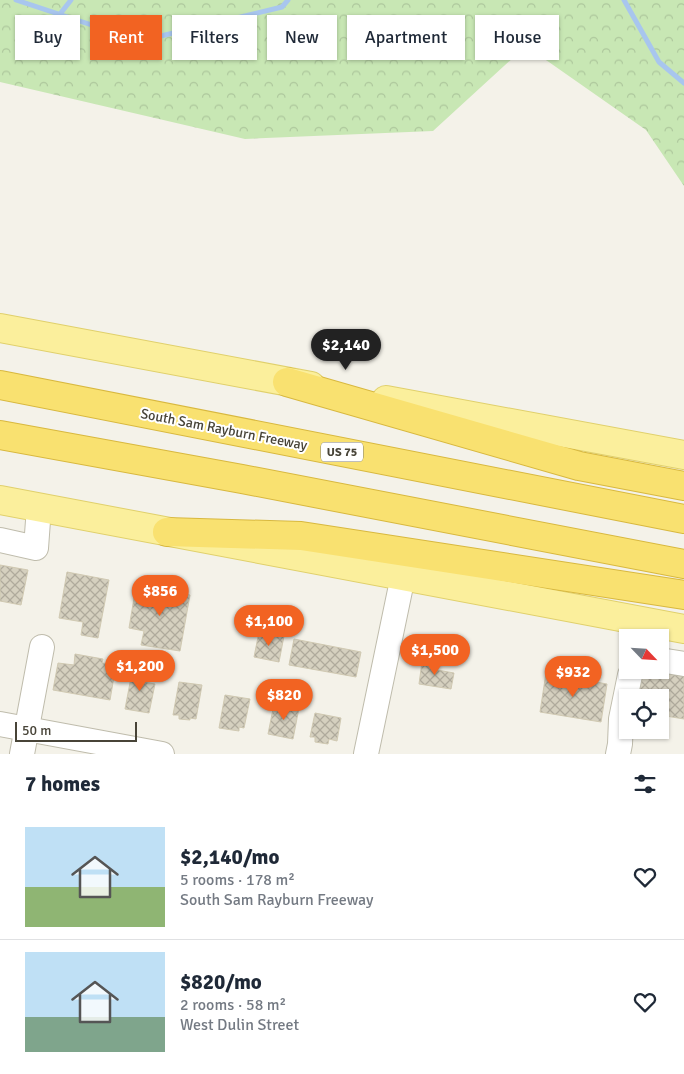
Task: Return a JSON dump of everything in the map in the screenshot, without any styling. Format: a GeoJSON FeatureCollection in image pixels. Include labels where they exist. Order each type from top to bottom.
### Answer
{"type":"FeatureCollection","features":[{"type":"Feature","properties":{"kind":"highway"},"geometry":{"type":"LineString","coordinates":[[287,382],[579,466],[684,486]]}},
{"type":"Feature","properties":{"kind":"highway","name":"South Sam Rayburn Freeway"},"geometry":{"type":"LineString","coordinates":[[0,385],[684,519]]}},
{"type":"Feature","properties":{"kind":"highway"},"geometry":{"type":"LineString","coordinates":[[0,435],[242,479],[684,564]]}},
{"type":"Feature","properties":{"kind":"highway"},"geometry":{"type":"LineString","coordinates":[[167,532],[301,536],[684,595]]}},
{"type":"Feature","properties":{"kind":"main road"},"geometry":{"type":"LineString","coordinates":[[0,328],[684,455]]}},
{"type":"Feature","properties":{"kind":"main road"},"geometry":{"type":"LineString","coordinates":[[0,500],[404,576],[641,629]]}},
{"type":"Feature","properties":{"kind":"main road"},"geometry":{"type":"LineString","coordinates":[[669,629],[684,629]]}},
{"type":"Feature","properties":{"kind":"street"},"geometry":{"type":"LineString","coordinates":[[0,540],[36,548],[38,507]]}},
{"type":"Feature","properties":{"kind":"street"},"geometry":{"type":"LineString","coordinates":[[366,754],[404,576]]}},
{"type":"Feature","properties":{"kind":"street"},"geometry":{"type":"LineString","coordinates":[[22,754],[42,646]]}},
{"type":"Feature","properties":{"kind":"street"},"geometry":{"type":"LineString","coordinates":[[669,662],[684,664]]}},
{"type":"Feature","properties":{"kind":"street"},"geometry":{"type":"LineString","coordinates":[[618,754],[621,719],[629,679]]}},
{"type":"Feature","properties":{"kind":"street"},"geometry":{"type":"LineString","coordinates":[[0,724],[162,754]]}},
{"type":"Feature","properties":{"kind":"green space"},"geometry":{"type":"Polygon","coordinates":[[[0,0],[684,0],[684,186],[646,130],[546,60],[559,60],[559,15],[475,15],[475,60],[511,60],[433,131],[245,139],[0,82],[0,0]]]}},
{"type":"Feature","properties":{"kind":"building"},"geometry":{"type":"Polygon","coordinates":[[[0,565],[28,570],[21,605],[0,601],[0,565]]]}},
{"type":"Feature","properties":{"kind":"building"},"geometry":{"type":"Polygon","coordinates":[[[67,572],[109,580],[98,638],[81,635],[83,622],[59,618],[67,572]]]}},
{"type":"Feature","properties":{"kind":"building"},"geometry":{"type":"Polygon","coordinates":[[[136,586],[190,595],[180,651],[141,645],[144,631],[129,628],[136,586]]]}},
{"type":"Feature","properties":{"kind":"building"},"geometry":{"type":"Polygon","coordinates":[[[259,632],[284,636],[279,662],[254,657],[259,632]]]}},
{"type":"Feature","properties":{"kind":"building"},"geometry":{"type":"Polygon","coordinates":[[[294,639],[361,652],[356,677],[289,665],[294,639]]]}},
{"type":"Feature","properties":{"kind":"building"},"geometry":{"type":"Polygon","coordinates":[[[75,654],[103,659],[102,663],[116,665],[110,700],[53,690],[58,663],[74,665],[75,654]]]}},
{"type":"Feature","properties":{"kind":"building"},"geometry":{"type":"Polygon","coordinates":[[[422,662],[438,664],[437,670],[454,673],[451,689],[419,684],[422,662]]]}},
{"type":"Feature","properties":{"kind":"building"},"geometry":{"type":"Polygon","coordinates":[[[133,667],[146,669],[143,682],[155,684],[149,713],[125,709],[133,667]]]}},
{"type":"Feature","properties":{"kind":"building"},"geometry":{"type":"Polygon","coordinates":[[[669,671],[684,673],[684,719],[669,716],[669,689],[638,689],[639,679],[669,679],[669,671]]]}},
{"type":"Feature","properties":{"kind":"building"},"geometry":{"type":"Polygon","coordinates":[[[546,673],[607,684],[601,722],[540,712],[546,673]]]}},
{"type":"Feature","properties":{"kind":"building"},"geometry":{"type":"Polygon","coordinates":[[[179,682],[202,685],[196,719],[179,719],[179,715],[173,715],[179,682]]]}},
{"type":"Feature","properties":{"kind":"building"},"geometry":{"type":"Polygon","coordinates":[[[225,695],[250,699],[244,728],[239,727],[239,731],[219,728],[225,695]]]}},
{"type":"Feature","properties":{"kind":"building"},"geometry":{"type":"Polygon","coordinates":[[[274,704],[299,708],[293,739],[268,734],[274,704]]]}},
{"type":"Feature","properties":{"kind":"building"},"geometry":{"type":"Polygon","coordinates":[[[315,713],[341,718],[337,741],[329,739],[328,744],[315,742],[315,737],[310,737],[315,713]]]}},
{"type":"Feature","properties":{"kind":"waterway"},"geometry":{"type":"LineString","coordinates":[[16,0],[140,41],[282,7],[288,0]]}},
{"type":"Feature","properties":{"kind":"waterway"},"geometry":{"type":"LineString","coordinates":[[60,14],[71,0]]}},
{"type":"Feature","properties":{"kind":"waterway"},"geometry":{"type":"LineString","coordinates":[[624,0],[659,62],[684,83]]}}]}
